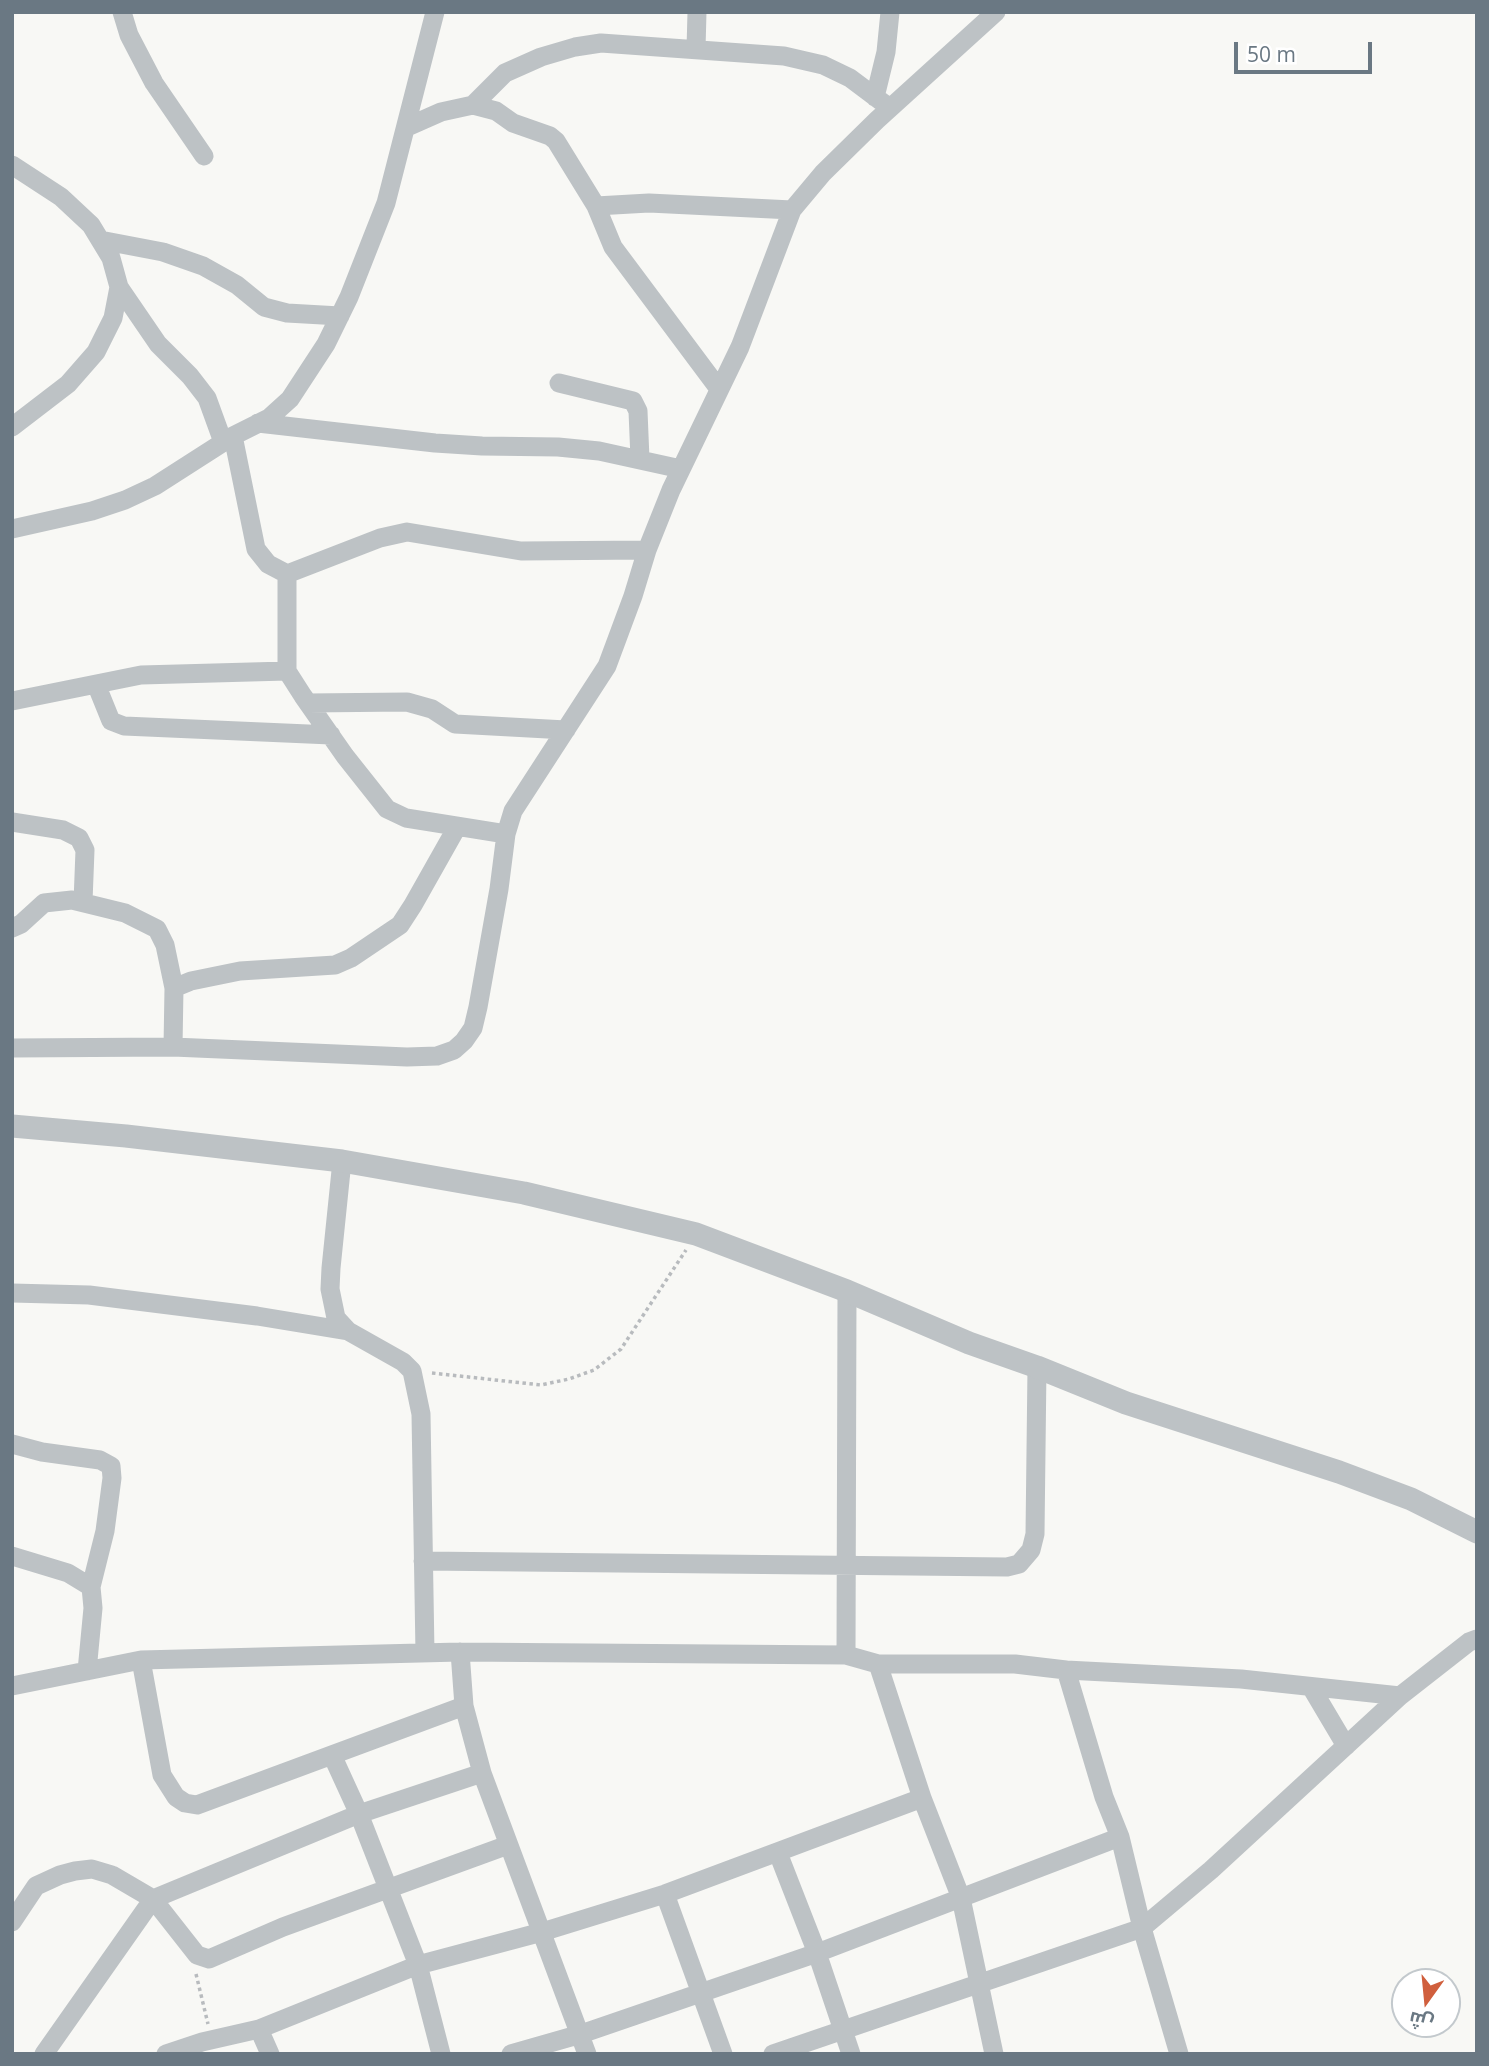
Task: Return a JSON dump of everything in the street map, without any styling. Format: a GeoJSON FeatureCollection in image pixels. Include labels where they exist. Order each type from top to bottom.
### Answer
{"type":"FeatureCollection","features":[{"type":"Feature","properties":{"kind":"street"},"geometry":{"type":"LineString","coordinates":[[122,12],[129,35],[153,83],[204,156]]}},
{"type":"Feature","properties":{"kind":"street"},"geometry":{"type":"LineString","coordinates":[[12,529],[92,510],[125,500],[155,486],[228,439],[269,418],[290,399],[320,355],[340,316],[386,203],[435,12]]}},
{"type":"Feature","properties":{"kind":"street"},"geometry":{"type":"LineString","coordinates":[[696,49],[697,12]]}},
{"type":"Feature","properties":{"kind":"street"},"geometry":{"type":"LineString","coordinates":[[883,102],[890,12]]}},
{"type":"Feature","properties":{"kind":"street"},"geometry":{"type":"LineString","coordinates":[[12,1048],[173,1047],[407,1058],[437,1056],[454,1050],[464,1041],[473,1028],[478,1007],[506,834],[513,811],[607,666],[647,550],[681,469],[740,347],[792,210],[883,102],[996,12]]}},
{"type":"Feature","properties":{"kind":"street"},"geometry":{"type":"LineString","coordinates":[[473,105],[505,73],[541,57],[601,43],[784,56],[823,65],[850,78],[883,102]]}},
{"type":"Feature","properties":{"kind":"street"},"geometry":{"type":"LineString","coordinates":[[407,127],[441,112],[473,105],[496,111],[513,123],[550,136],[556,141],[596,206],[613,247],[719,389]]}},
{"type":"Feature","properties":{"kind":"street"},"geometry":{"type":"LineString","coordinates":[[12,165],[61,197],[91,225],[111,257],[119,287],[158,344],[190,376],[207,398],[228,439],[256,549],[268,564],[287,574],[380,538],[407,532],[521,551],[647,550]]}},
{"type":"Feature","properties":{"kind":"street"},"geometry":{"type":"LineString","coordinates":[[596,206],[649,203],[792,210]]}},
{"type":"Feature","properties":{"kind":"street"},"geometry":{"type":"LineString","coordinates":[[100,240],[163,252],[203,266],[237,285],[264,307],[287,313],[340,316]]}},
{"type":"Feature","properties":{"kind":"street"},"geometry":{"type":"LineString","coordinates":[[12,427],[68,384],[96,352],[113,318],[119,287]]}},
{"type":"Feature","properties":{"kind":"street"},"geometry":{"type":"LineString","coordinates":[[559,383],[633,401],[638,411],[640,459]]}},
{"type":"Feature","properties":{"kind":"street"},"geometry":{"type":"LineString","coordinates":[[258,423],[435,443],[558,447],[640,459],[681,469]]}},
{"type":"Feature","properties":{"kind":"street"},"geometry":{"type":"LineString","coordinates":[[287,574],[287,671],[345,756],[387,809],[406,818],[506,834]]}},
{"type":"Feature","properties":{"kind":"street"},"geometry":{"type":"LineString","coordinates":[[12,701],[141,675],[287,671]]}},
{"type":"Feature","properties":{"kind":"street"},"geometry":{"type":"LineString","coordinates":[[96,684],[111,721],[124,726],[331,736]]}},
{"type":"Feature","properties":{"kind":"street"},"geometry":{"type":"LineString","coordinates":[[308,703],[407,702],[432,709],[455,724],[566,730]]}},
{"type":"Feature","properties":{"kind":"street"},"geometry":{"type":"LineString","coordinates":[[12,822],[63,830],[79,838],[85,850],[83,902]]}},
{"type":"Feature","properties":{"kind":"street"},"geometry":{"type":"LineString","coordinates":[[174,988],[191,981],[240,971],[335,965],[351,958],[400,925],[457,827]]}},
{"type":"Feature","properties":{"kind":"street"},"geometry":{"type":"LineString","coordinates":[[12,928],[21,924],[44,903],[72,900],[125,914],[157,929],[166,945],[174,988],[173,1047]]}},
{"type":"Feature","properties":{"kind":"street"},"geometry":{"type":"LineString","coordinates":[[12,1126],[342,1161],[524,1193],[696,1234],[847,1291],[969,1343],[1126,1402],[1399,1494],[1477,1532]]}},
{"type":"Feature","properties":{"kind":"street"},"geometry":{"type":"LineString","coordinates":[[342,1161],[330,1289],[337,1318],[348,1331]]}},
{"type":"Feature","properties":{"kind":"street"},"geometry":{"type":"LineString","coordinates":[[846,1655],[847,1291]]}},
{"type":"Feature","properties":{"kind":"street"},"geometry":{"type":"LineString","coordinates":[[12,1293],[89,1295],[257,1316],[348,1331],[403,1362],[412,1371],[421,1414],[425,1653]]}},
{"type":"Feature","properties":{"kind":"street"},"geometry":{"type":"LineString","coordinates":[[423,1561],[1007,1567],[1019,1564],[1031,1550],[1035,1534],[1037,1367]]}},
{"type":"Feature","properties":{"kind":"street"},"geometry":{"type":"LineString","coordinates":[[12,1444],[42,1452],[100,1460],[111,1466],[105,1531],[91,1587],[93,1608],[87,1671]]}},
{"type":"Feature","properties":{"kind":"street"},"geometry":{"type":"LineString","coordinates":[[12,1556],[68,1573],[91,1587]]}},
{"type":"Feature","properties":{"kind":"street"},"geometry":{"type":"LineString","coordinates":[[773,2054],[1142,1928],[1211,1870],[1400,1696],[1469,1642],[1477,1639]]}},
{"type":"Feature","properties":{"kind":"street"},"geometry":{"type":"LineString","coordinates":[[460,1652],[464,1706],[482,1773],[587,2054]]}},
{"type":"Feature","properties":{"kind":"street"},"geometry":{"type":"LineString","coordinates":[[12,1686],[141,1660],[460,1652],[846,1655],[878,1664],[1015,1664],[1066,1670],[1241,1679],[1400,1696]]}},
{"type":"Feature","properties":{"kind":"street"},"geometry":{"type":"LineString","coordinates":[[141,1660],[158,1762],[169,1788],[185,1802],[197,1805],[464,1706]]}},
{"type":"Feature","properties":{"kind":"street"},"geometry":{"type":"LineString","coordinates":[[878,1664],[922,1798],[961,1898],[994,2054]]}},
{"type":"Feature","properties":{"kind":"street"},"geometry":{"type":"LineString","coordinates":[[1066,1670],[1104,1797],[1119,1837],[1179,2054]]}},
{"type":"Feature","properties":{"kind":"street"},"geometry":{"type":"LineString","coordinates":[[1311,1687],[1346,1746]]}},
{"type":"Feature","properties":{"kind":"street"},"geometry":{"type":"LineString","coordinates":[[332,1755],[359,1814],[418,1965],[441,2054]]}},
{"type":"Feature","properties":{"kind":"street"},"geometry":{"type":"LineString","coordinates":[[44,2054],[153,1899],[359,1814],[482,1773]]}},
{"type":"Feature","properties":{"kind":"street"},"geometry":{"type":"LineString","coordinates":[[166,2054],[258,2029],[418,1965],[542,1933],[665,1894],[922,1798]]}},
{"type":"Feature","properties":{"kind":"street"},"geometry":{"type":"LineString","coordinates":[[511,2054],[581,2034],[817,1953],[1119,1837]]}},
{"type":"Feature","properties":{"kind":"street"},"geometry":{"type":"LineString","coordinates":[[12,1922],[37,1886],[60,1875],[92,1869],[112,1875],[153,1899],[197,1955],[203,1958],[216,1957],[283,1927],[508,1844]]}},
{"type":"Feature","properties":{"kind":"street"},"geometry":{"type":"LineString","coordinates":[[778,1853],[817,1953],[851,2054]]}},
{"type":"Feature","properties":{"kind":"street"},"geometry":{"type":"LineString","coordinates":[[665,1894],[723,2054]]}},
{"type":"Feature","properties":{"kind":"street"},"geometry":{"type":"LineString","coordinates":[[258,2029],[270,2054]]}},
{"type":"Feature","properties":{"kind":"path"},"geometry":{"type":"LineString","coordinates":[[412,1371],[541,1385],[569,1380],[594,1370],[621,1349],[696,1234]]}},
{"type":"Feature","properties":{"kind":"path"},"geometry":{"type":"LineString","coordinates":[[190,1946],[206,2045]]}}]}
